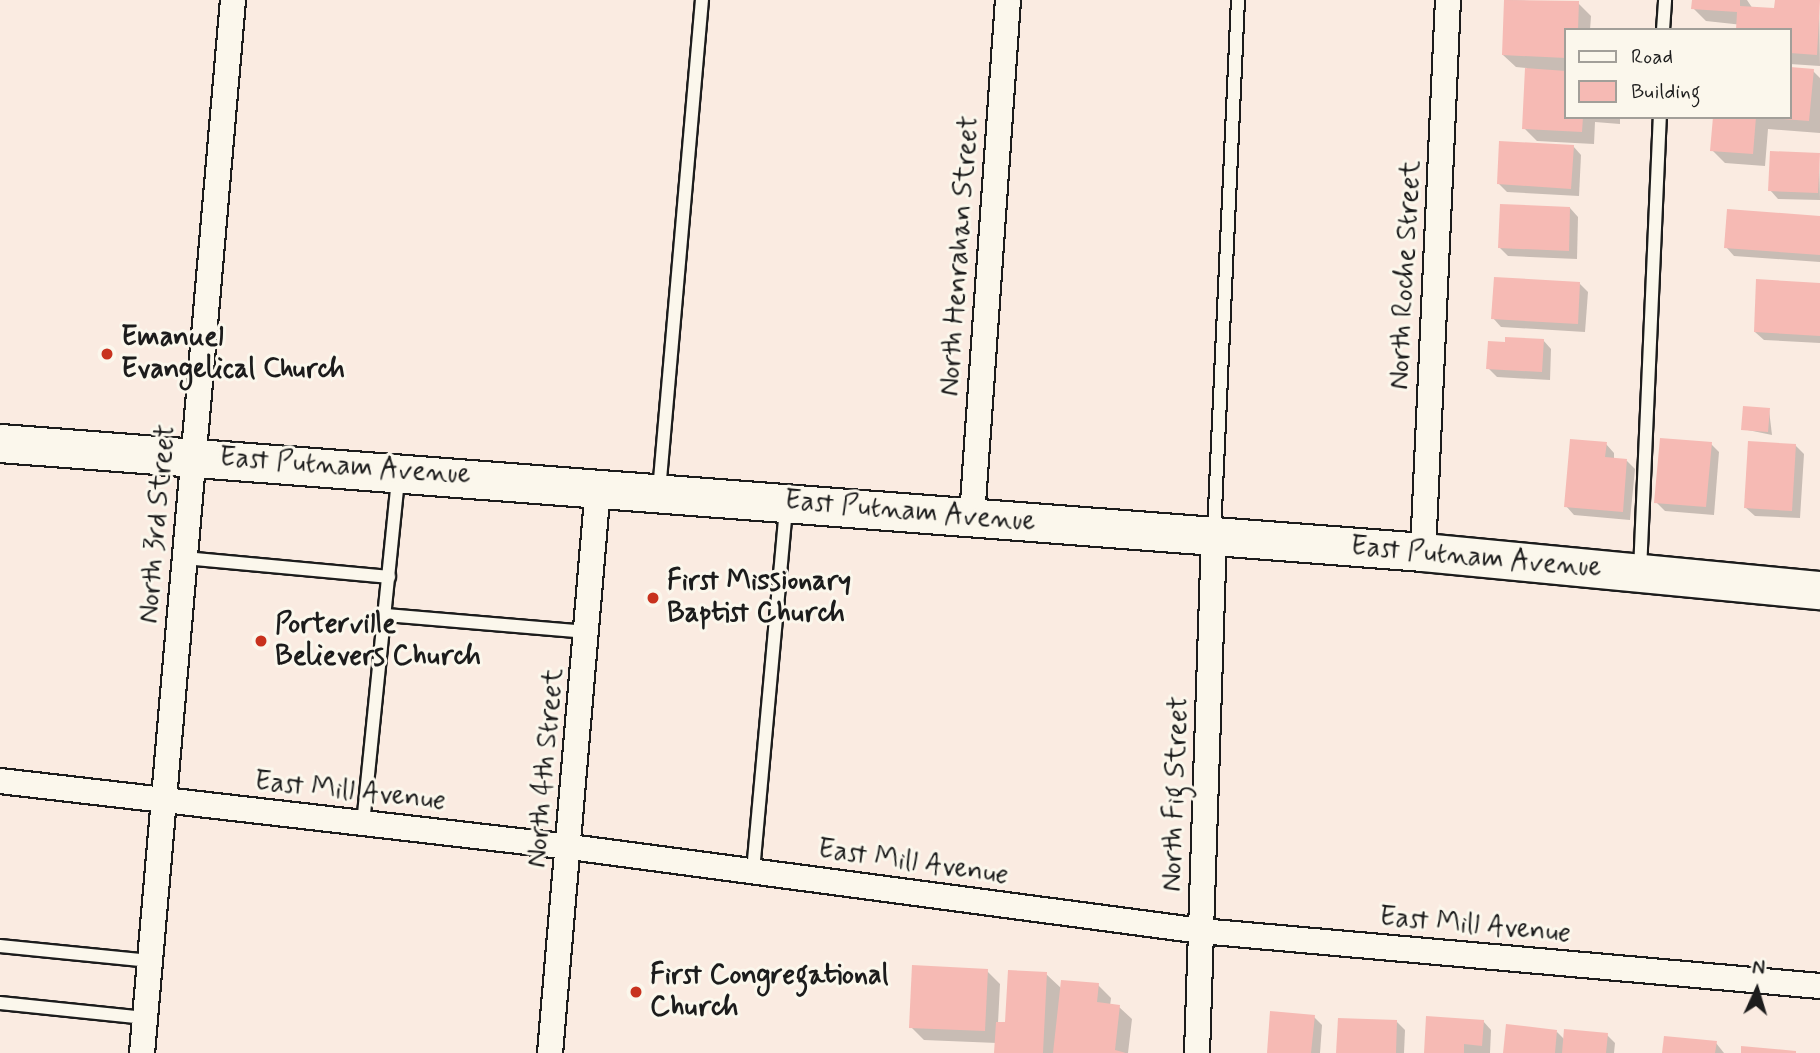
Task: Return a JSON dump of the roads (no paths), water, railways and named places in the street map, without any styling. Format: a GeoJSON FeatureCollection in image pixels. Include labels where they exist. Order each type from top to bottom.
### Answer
{"type":"FeatureCollection","features":[{"type":"Feature","properties":{"kind":"street","name":"North 3rd Street"},"geometry":{"type":"LineString","coordinates":[[142,1053],[233,0]]}},
{"type":"Feature","properties":{"kind":"street","name":"North Henrahan Street"},"geometry":{"type":"LineString","coordinates":[[972,517],[1008,0]]}},
{"type":"Feature","properties":{"kind":"street","name":"North Roche Street"},"geometry":{"type":"LineString","coordinates":[[1423,552],[1448,0]]}},
{"type":"Feature","properties":{"kind":"street","name":"East Putnam Avenue"},"geometry":{"type":"LineString","coordinates":[[0,443],[195,455],[1423,552],[1820,590]]}},
{"type":"Feature","properties":{"kind":"street","name":"North 4th Street"},"geometry":{"type":"LineString","coordinates":[[550,1053],[570,847],[598,487]]}},
{"type":"Feature","properties":{"kind":"street","name":"North Fig Street"},"geometry":{"type":"LineString","coordinates":[[1197,1053],[1214,536]]}},
{"type":"Feature","properties":{"kind":"street","name":"East Mill Avenue"},"geometry":{"type":"LineString","coordinates":[[0,781],[570,847],[1201,931],[1820,986]]}},
{"type":"Feature","properties":{"kind":"lane"},"geometry":{"type":"LineString","coordinates":[[659,492],[702,0]]}},
{"type":"Feature","properties":{"kind":"lane"},"geometry":{"type":"LineString","coordinates":[[1214,536],[1238,0]]}},
{"type":"Feature","properties":{"kind":"lane"},"geometry":{"type":"LineString","coordinates":[[1663,28],[1664,0]]}},
{"type":"Feature","properties":{"kind":"lane"},"geometry":{"type":"LineString","coordinates":[[1640,573],[1660,119]]}},
{"type":"Feature","properties":{"kind":"lane"},"geometry":{"type":"LineString","coordinates":[[363,824],[386,615],[398,471]]}},
{"type":"Feature","properties":{"kind":"lane"},"geometry":{"type":"LineString","coordinates":[[753,871],[786,502]]}},
{"type":"Feature","properties":{"kind":"lane"},"geometry":{"type":"LineString","coordinates":[[185,558],[389,577]]}},
{"type":"Feature","properties":{"kind":"lane"},"geometry":{"type":"LineString","coordinates":[[386,615],[587,632]]}},
{"type":"Feature","properties":{"kind":"lane"},"geometry":{"type":"LineString","coordinates":[[0,946],[150,961]]}},
{"type":"Feature","properties":{"kind":"lane"},"geometry":{"type":"LineString","coordinates":[[0,1003],[145,1018]]}},
{"type":"Feature","properties":{"kind":"place","name":"Emanuel Evangelical Church"},"geometry":{"type":"Point","coordinates":[107,354]}},
{"type":"Feature","properties":{"kind":"place","name":"First Missionary Baptist Church"},"geometry":{"type":"Point","coordinates":[653,598]}},
{"type":"Feature","properties":{"kind":"place","name":"Porterville Believers Church"},"geometry":{"type":"Point","coordinates":[261,641]}},
{"type":"Feature","properties":{"kind":"place","name":"First Congregational Church"},"geometry":{"type":"Point","coordinates":[636,992]}}]}
